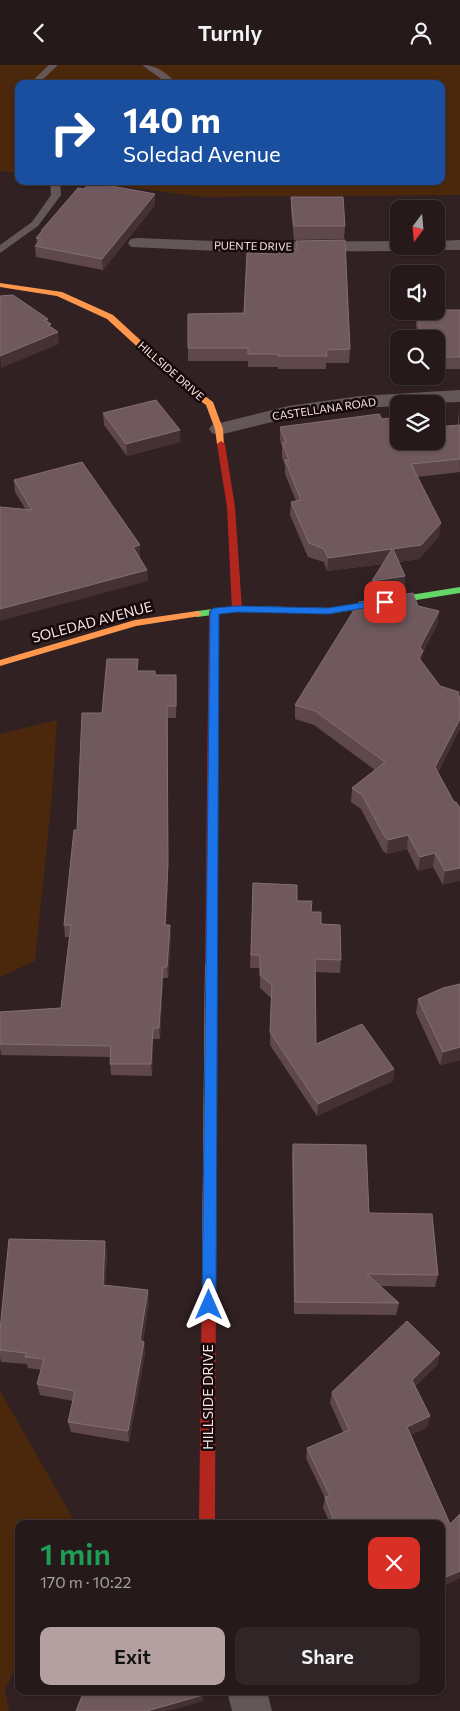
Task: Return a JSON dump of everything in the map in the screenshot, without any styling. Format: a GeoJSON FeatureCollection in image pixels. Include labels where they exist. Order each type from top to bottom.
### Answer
{"type":"FeatureCollection","features":[{"type":"Feature","properties":{"kind":"street","name":"PUENTE DRIVE"},"geometry":{"type":"LineString","coordinates":[[137,243],[240,247],[390,246]]}},
{"type":"Feature","properties":{"kind":"street"},"geometry":{"type":"LineString","coordinates":[[445,246],[460,245]]}},
{"type":"Feature","properties":{"kind":"street","name":"HILLSIDE DRIVE"},"geometry":{"type":"LineString","coordinates":[[0,285],[59,294],[110,317],[183,384],[210,404],[219,429],[231,507],[237,609]]}},
{"type":"Feature","properties":{"kind":"street","name":"CASTELLANA ROAD"},"geometry":{"type":"LineString","coordinates":[[219,429],[288,412],[360,402],[460,396]]}},
{"type":"Feature","properties":{"kind":"street","name":"SOLEDAD AVENUE"},"geometry":{"type":"LineString","coordinates":[[0,663],[135,623],[237,609],[328,611],[460,590]]}},
{"type":"Feature","properties":{"kind":"street","name":"HILLSIDE DRIVE"},"geometry":{"type":"LineString","coordinates":[[207,1520],[214,611]]}},
{"type":"Feature","properties":{"kind":"street"},"geometry":{"type":"LineString","coordinates":[[248,1695],[252,1711]]}},
{"type":"Feature","properties":{"kind":"lane"},"geometry":{"type":"LineString","coordinates":[[37,80],[54,65]]}},
{"type":"Feature","properties":{"kind":"lane"},"geometry":{"type":"LineString","coordinates":[[146,65],[169,80]]}},
{"type":"Feature","properties":{"kind":"lane"},"geometry":{"type":"LineString","coordinates":[[0,251],[35,224],[56,195],[55,185]]}},
{"type":"Feature","properties":{"kind":"shaded area"},"geometry":{"type":"Polygon","coordinates":[[[0,65],[460,65],[460,195],[203,197],[112,185],[445,185],[445,80],[15,80],[15,173],[0,171],[0,65]]]}},
{"type":"Feature","properties":{"kind":"shaded area"},"geometry":{"type":"Polygon","coordinates":[[[57,720],[52,795],[35,961],[0,977],[0,734],[57,720]]]}},
{"type":"Feature","properties":{"kind":"shaded area"},"geometry":{"type":"Polygon","coordinates":[[[0,1391],[74,1520],[15,1520],[15,1668],[5,1690],[9,1711],[0,1711],[0,1391]]]}},
{"type":"Feature","properties":{"kind":"building"},"geometry":{"type":"Polygon","coordinates":[[[87,185],[106,185],[155,194],[102,259],[35,246],[41,239],[36,238],[41,231],[78,188],[84,189],[87,185]]]}},
{"type":"Feature","properties":{"kind":"building"},"geometry":{"type":"Polygon","coordinates":[[[291,197],[343,197],[345,226],[294,226],[291,197]]]}},
{"type":"Feature","properties":{"kind":"building"},"geometry":{"type":"Polygon","coordinates":[[[345,240],[350,349],[326,350],[327,356],[278,356],[278,354],[248,354],[248,348],[188,348],[188,314],[244,313],[247,253],[279,254],[279,249],[297,249],[296,241],[345,240]]]}},
{"type":"Feature","properties":{"kind":"building"},"geometry":{"type":"Polygon","coordinates":[[[13,295],[48,319],[45,320],[51,324],[48,325],[58,332],[0,356],[0,296],[13,295]]]}},
{"type":"Feature","properties":{"kind":"building"},"geometry":{"type":"Polygon","coordinates":[[[445,310],[460,310],[460,357],[445,357],[445,330],[420,330],[418,320],[445,320],[445,310]]]}},
{"type":"Feature","properties":{"kind":"building"},"geometry":{"type":"Polygon","coordinates":[[[156,400],[180,430],[126,444],[103,413],[156,400]]]}},
{"type":"Feature","properties":{"kind":"building"},"geometry":{"type":"Polygon","coordinates":[[[379,414],[382,419],[390,418],[390,450],[445,450],[445,426],[460,425],[460,459],[411,464],[441,523],[421,545],[393,549],[405,576],[372,581],[392,549],[328,558],[324,549],[309,543],[291,502],[301,500],[285,460],[289,460],[282,443],[286,443],[280,427],[379,414]]]}},
{"type":"Feature","properties":{"kind":"building"},"geometry":{"type":"Polygon","coordinates":[[[82,462],[140,545],[133,547],[147,570],[0,609],[0,507],[32,510],[14,480],[82,462]]]}},
{"type":"Feature","properties":{"kind":"building"},"geometry":{"type":"Polygon","coordinates":[[[413,593],[418,606],[439,611],[420,647],[423,651],[419,658],[440,686],[459,692],[458,696],[460,696],[460,719],[435,767],[454,802],[460,808],[460,868],[445,871],[435,853],[420,857],[408,835],[388,840],[362,795],[352,788],[385,762],[315,711],[295,705],[359,602],[413,593]]]}},
{"type":"Feature","properties":{"kind":"building"},"geometry":{"type":"Polygon","coordinates":[[[107,659],[138,659],[137,671],[155,671],[155,675],[176,675],[176,706],[167,706],[168,864],[165,925],[170,925],[167,967],[163,967],[159,1028],[153,1028],[151,1064],[110,1064],[111,1046],[0,1044],[0,1012],[61,1008],[71,925],[64,925],[74,830],[77,830],[82,713],[102,713],[107,659]]]}},
{"type":"Feature","properties":{"kind":"building"},"geometry":{"type":"Polygon","coordinates":[[[253,883],[297,885],[297,901],[312,901],[311,912],[321,912],[321,924],[340,925],[341,960],[315,959],[316,1044],[362,1024],[394,1069],[318,1104],[270,1032],[272,985],[260,975],[260,955],[251,955],[253,883]]]}},
{"type":"Feature","properties":{"kind":"building"},"geometry":{"type":"Polygon","coordinates":[[[460,984],[460,1047],[443,1052],[418,999],[443,988],[460,984]]]}},
{"type":"Feature","properties":{"kind":"building"},"geometry":{"type":"Polygon","coordinates":[[[293,1144],[366,1145],[369,1213],[432,1214],[438,1275],[367,1274],[399,1303],[295,1302],[293,1144]]]}},
{"type":"Feature","properties":{"kind":"building"},"geometry":{"type":"Polygon","coordinates":[[[9,1239],[105,1241],[103,1285],[148,1290],[140,1340],[144,1342],[128,1431],[68,1422],[75,1391],[37,1384],[44,1359],[25,1357],[26,1353],[0,1350],[0,1330],[9,1239]]]}},
{"type":"Feature","properties":{"kind":"building"},"geometry":{"type":"Polygon","coordinates":[[[407,1321],[440,1353],[412,1380],[430,1416],[407,1427],[450,1524],[460,1514],[460,1571],[445,1577],[445,1520],[334,1520],[325,1497],[330,1496],[307,1448],[349,1430],[332,1392],[407,1321]]]}},
{"type":"Feature","properties":{"kind":"building"},"geometry":{"type":"Polygon","coordinates":[[[82,1695],[203,1695],[147,1711],[76,1711],[82,1695]]]}},
{"type":"Feature","properties":{"kind":"traffic: fast"},"geometry":{"type":"LineString","coordinates":[[197,614],[237,609],[329,611],[460,590]]}},
{"type":"Feature","properties":{"kind":"traffic: slow"},"geometry":{"type":"LineString","coordinates":[[0,285],[59,294],[110,317],[183,384],[210,404],[219,429],[221,444]]}},
{"type":"Feature","properties":{"kind":"traffic: slow"},"geometry":{"type":"LineString","coordinates":[[0,663],[135,623],[197,614]]}},
{"type":"Feature","properties":{"kind":"traffic: slow"},"geometry":{"type":"LineString","coordinates":[[209,1271],[211,964]]}},
{"type":"Feature","properties":{"kind":"traffic: jam"},"geometry":{"type":"LineString","coordinates":[[221,444],[231,507],[237,609]]}},
{"type":"Feature","properties":{"kind":"traffic: jam"},"geometry":{"type":"LineString","coordinates":[[211,964],[214,611]]}},
{"type":"Feature","properties":{"kind":"traffic: jam"},"geometry":{"type":"LineString","coordinates":[[207,1520],[209,1271]]}},
{"type":"Feature","properties":{"kind":"route"},"geometry":{"type":"LineString","coordinates":[[209,1305],[214,611],[237,609],[328,611],[385,602]]}}]}
